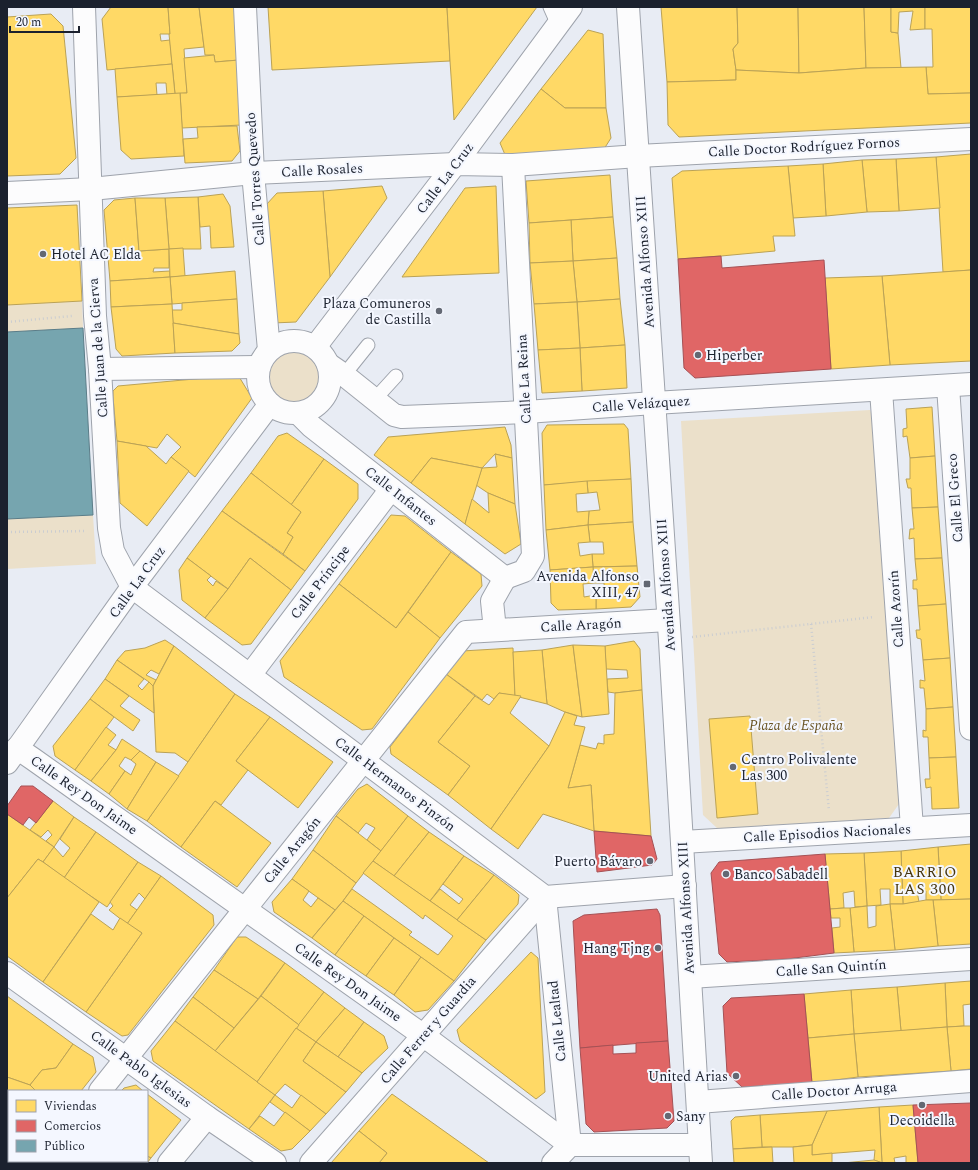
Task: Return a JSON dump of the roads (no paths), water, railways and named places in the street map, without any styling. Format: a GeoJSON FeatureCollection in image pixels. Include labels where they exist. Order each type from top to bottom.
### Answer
{"type":"FeatureCollection","features":[{"type":"Feature","properties":{"kind":"street","name":"Calle Juan de la Cierva"},"geometry":{"type":"LineString","coordinates":[[84,7],[95,316],[100,369],[109,528],[113,551],[132,587]]}},
{"type":"Feature","properties":{"kind":"street","name":"Calle Torres Quevedo"},"geometry":{"type":"LineString","coordinates":[[245,7],[264,359]]}},
{"type":"Feature","properties":{"kind":"street","name":"Calle La Cruz"},"geometry":{"type":"LineString","coordinates":[[315,347],[455,164],[554,16],[571,7]]}},
{"type":"Feature","properties":{"kind":"street","name":"Avenida Alfonso XIII"},"geometry":{"type":"LineString","coordinates":[[628,7],[669,630],[701,1154]]}},
{"type":"Feature","properties":{"kind":"street","name":"Calle Doctor Rodríguez Fornos"},"geometry":{"type":"LineString","coordinates":[[638,156],[971,139]]}},
{"type":"Feature","properties":{"kind":"street","name":"Calle Rosales"},"geometry":{"type":"LineString","coordinates":[[7,193],[91,189],[254,173],[455,164],[513,165],[638,156]]}},
{"type":"Feature","properties":{"kind":"street","name":"Calle La Reina"},"geometry":{"type":"LineString","coordinates":[[505,578],[524,571],[533,556],[513,165]]}},
{"type":"Feature","properties":{"kind":"street"},"geometry":{"type":"LineString","coordinates":[[291,340],[308,343],[315,347],[336,370],[330,372],[330,380],[325,396],[313,408],[298,413],[278,409],[270,404],[260,391],[258,383],[258,375],[264,359],[276,345],[291,340]]}},
{"type":"Feature","properties":{"kind":"street"},"geometry":{"type":"LineString","coordinates":[[100,369],[264,359]]}},
{"type":"Feature","properties":{"kind":"street","name":"Calle Velázquez"},"geometry":{"type":"LineString","coordinates":[[336,370],[394,415],[402,417],[526,412],[971,384]]}},
{"type":"Feature","properties":{"kind":"street","name":"Calle El Greco"},"geometry":{"type":"LineString","coordinates":[[948,386],[971,729]]}},
{"type":"Feature","properties":{"kind":"street","name":"Calle Azorín"},"geometry":{"type":"LineString","coordinates":[[881,390],[912,828]]}},
{"type":"Feature","properties":{"kind":"street","name":"Calle La Cruz"},"geometry":{"type":"LineString","coordinates":[[12,756],[132,587],[270,404]]}},
{"type":"Feature","properties":{"kind":"street","name":"Calle Infantes"},"geometry":{"type":"LineString","coordinates":[[298,413],[311,426],[505,578]]}},
{"type":"Feature","properties":{"kind":"street","name":"Calle Príncipe"},"geometry":{"type":"LineString","coordinates":[[250,676],[391,489]]}},
{"type":"Feature","properties":{"kind":"street"},"geometry":{"type":"LineString","coordinates":[[495,630],[492,602],[505,578]]}},
{"type":"Feature","properties":{"kind":"street","name":"Calle Hermanos Pinzón"},"geometry":{"type":"LineString","coordinates":[[132,587],[545,897]]}},
{"type":"Feature","properties":{"kind":"street","name":"Calle Aragón"},"geometry":{"type":"LineString","coordinates":[[101,1090],[466,632],[495,630],[669,630]]}},
{"type":"Feature","properties":{"kind":"street","name":"Calle Rey Don Jaime"},"geometry":{"type":"LineString","coordinates":[[12,756],[34,759],[424,1036],[570,1145]]}},
{"type":"Feature","properties":{"kind":"street","name":"Calle Episodios Nacionales"},"geometry":{"type":"LineString","coordinates":[[682,842],[971,825]]}},
{"type":"Feature","properties":{"kind":"street"},"geometry":{"type":"LineString","coordinates":[[545,897],[685,886]]}},
{"type":"Feature","properties":{"kind":"street","name":"Calle Ferrer y Guardia"},"geometry":{"type":"LineString","coordinates":[[311,1163],[545,897]]}},
{"type":"Feature","properties":{"kind":"street","name":"Calle Lealtad"},"geometry":{"type":"LineString","coordinates":[[545,897],[570,1145]]}},
{"type":"Feature","properties":{"kind":"street","name":"Calle San Quintín"},"geometry":{"type":"LineString","coordinates":[[690,977],[971,959]]}},
{"type":"Feature","properties":{"kind":"street","name":"Calle Pablo Iglesias"},"geometry":{"type":"LineString","coordinates":[[7,973],[207,1117],[275,1163]]}},
{"type":"Feature","properties":{"kind":"street","name":"Calle Doctor Arruga"},"geometry":{"type":"LineString","coordinates":[[698,1102],[971,1081]]}},
{"type":"Feature","properties":{"kind":"street"},"geometry":{"type":"LineString","coordinates":[[169,1163],[207,1117]]}},
{"type":"Feature","properties":{"kind":"street"},"geometry":{"type":"LineString","coordinates":[[554,1163],[570,1145],[701,1154]]}},
{"type":"Feature","properties":{"kind":"lane"},"geometry":{"type":"LineString","coordinates":[[336,370],[368,345]]}},
{"type":"Feature","properties":{"kind":"lane"},"geometry":{"type":"LineString","coordinates":[[375,399],[396,376]]}},
{"type":"Feature","properties":{"kind":"place","name":"Hotel AC Elda"},"geometry":{"type":"Point","coordinates":[43,254]}},
{"type":"Feature","properties":{"kind":"place","name":"Plaza Comuneros de Castilla"},"geometry":{"type":"Point","coordinates":[439,311]}},
{"type":"Feature","properties":{"kind":"place","name":"Hiperber"},"geometry":{"type":"Point","coordinates":[698,355]}},
{"type":"Feature","properties":{"kind":"place","name":"Avenida Alfonso XIII, 47"},"geometry":{"type":"Point","coordinates":[647,584]}},
{"type":"Feature","properties":{"kind":"place","name":"Centro Polivalente Las 300"},"geometry":{"type":"Point","coordinates":[733,767]}},
{"type":"Feature","properties":{"kind":"place","name":"Puerto Bávaro"},"geometry":{"type":"Point","coordinates":[650,861]}},
{"type":"Feature","properties":{"kind":"place","name":"Banco Sabadell"},"geometry":{"type":"Point","coordinates":[726,874]}},
{"type":"Feature","properties":{"kind":"place","name":"Hang Tjng"},"geometry":{"type":"Point","coordinates":[658,948]}},
{"type":"Feature","properties":{"kind":"place","name":"United Arias"},"geometry":{"type":"Point","coordinates":[736,1076]}},
{"type":"Feature","properties":{"kind":"place","name":"Decoidella"},"geometry":{"type":"Point","coordinates":[922,1105]}},
{"type":"Feature","properties":{"kind":"place","name":"Sany"},"geometry":{"type":"Point","coordinates":[668,1116]}},
{"type":"Feature","properties":{"kind":"district","name":"BARRIO LAS 300"},"geometry":{"type":"Point","coordinates":[925,880]}},
{"type":"Feature","properties":{"kind":"park label","name":"Plaza de España"},"geometry":{"type":"Point","coordinates":[796,725]}}]}
